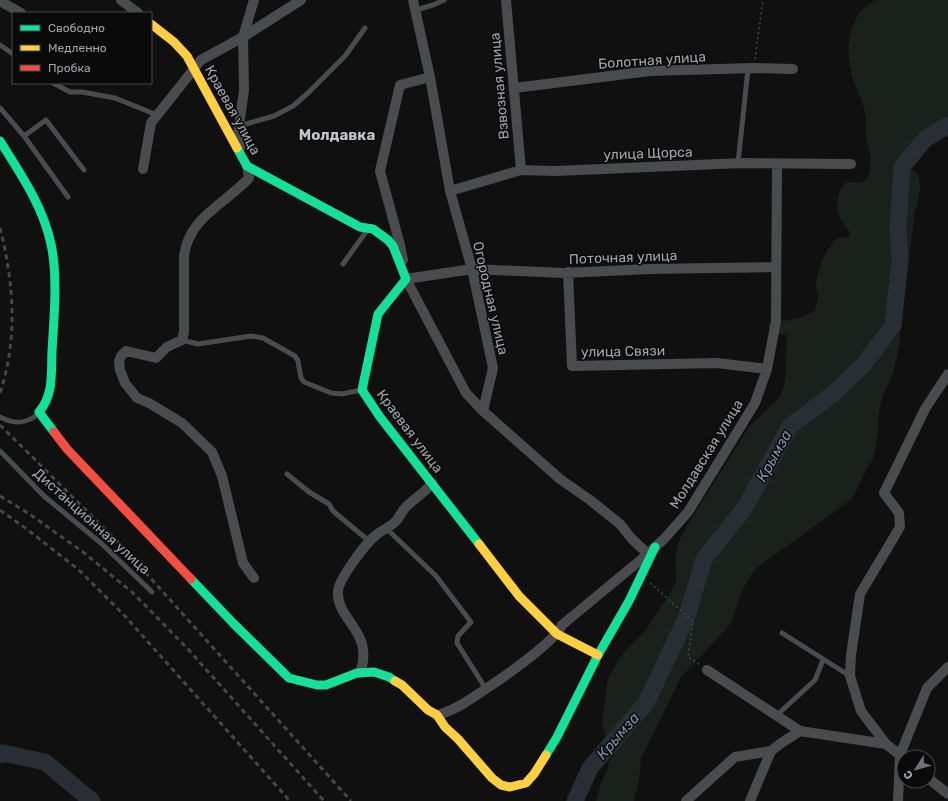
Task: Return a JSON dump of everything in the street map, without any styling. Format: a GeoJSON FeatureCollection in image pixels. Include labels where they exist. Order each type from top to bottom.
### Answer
{"type":"FeatureCollection","features":[{"type":"Feature","properties":{"kind":"street"},"geometry":{"type":"LineString","coordinates":[[121,0],[137,12]]}},
{"type":"Feature","properties":{"kind":"street"},"geometry":{"type":"LineString","coordinates":[[241,154],[238,137],[244,90],[244,37],[254,0]]}},
{"type":"Feature","properties":{"kind":"street"},"geometry":{"type":"LineString","coordinates":[[143,169],[151,123],[201,60],[244,37],[301,0]]}},
{"type":"Feature","properties":{"kind":"street","name":"Взвозная улица"},"geometry":{"type":"LineString","coordinates":[[506,0],[521,170]]}},
{"type":"Feature","properties":{"kind":"street"},"geometry":{"type":"LineString","coordinates":[[0,1],[19,12]]}},
{"type":"Feature","properties":{"kind":"street","name":"Огородная улица"},"geometry":{"type":"LineString","coordinates":[[415,5],[430,76],[450,191],[472,269],[493,368],[483,411]]}},
{"type":"Feature","properties":{"kind":"street","name":"Краевая улица"},"geometry":{"type":"LineString","coordinates":[[152,25],[174,42],[187,56],[247,166],[360,227],[373,229],[388,240],[393,246],[406,280],[378,314],[362,390],[380,417],[519,596],[556,634],[598,655]]}},
{"type":"Feature","properties":{"kind":"street","name":"Болотная улица"},"geometry":{"type":"LineString","coordinates":[[514,88],[650,71],[751,68],[793,69]]}},
{"type":"Feature","properties":{"kind":"street"},"geometry":{"type":"LineString","coordinates":[[0,141],[19,171],[38,208],[50,243],[54,263],[54,335],[50,388],[45,407],[39,412],[67,449],[234,624],[289,678],[317,685],[326,685],[360,672],[374,672],[389,677],[402,685],[428,710],[437,715],[445,727],[458,739],[492,778],[501,785],[510,787],[518,786],[526,783],[534,774],[557,737],[598,655],[642,577],[651,550],[631,538],[620,524],[560,479],[483,411],[466,393],[406,280],[400,245],[380,171],[400,85],[430,76]]}},
{"type":"Feature","properties":{"kind":"street","name":"улица Щорса"},"geometry":{"type":"LineString","coordinates":[[450,191],[521,170],[555,171],[738,164],[851,164]]}},
{"type":"Feature","properties":{"kind":"street","name":"Молдавская улица"},"geometry":{"type":"LineString","coordinates":[[437,715],[445,713],[486,689],[522,664],[556,634],[562,625],[651,550],[688,512],[755,402],[767,369],[776,322],[776,164]]}},
{"type":"Feature","properties":{"kind":"street"},"geometry":{"type":"LineString","coordinates":[[247,166],[249,178],[239,189],[200,220],[191,232],[185,245],[184,332],[182,340],[167,347],[156,358],[126,352],[119,360],[120,370],[125,383],[137,398],[149,403],[182,423],[212,452],[222,476],[243,563],[254,578]]}},
{"type":"Feature","properties":{"kind":"street","name":"Поточная улица"},"geometry":{"type":"LineString","coordinates":[[406,280],[472,269],[568,272],[776,267]]}},
{"type":"Feature","properties":{"kind":"street","name":"улица Связи"},"geometry":{"type":"LineString","coordinates":[[568,272],[572,366],[717,363],[767,369]]}},
{"type":"Feature","properties":{"kind":"street"},"geometry":{"type":"LineString","coordinates":[[896,752],[886,744],[861,712],[850,676],[851,655],[860,594],[900,527],[899,513],[884,493],[925,409],[948,374]]}},
{"type":"Feature","properties":{"kind":"street"},"geometry":{"type":"LineString","coordinates":[[360,672],[364,663],[364,650],[360,637],[340,604],[338,591],[342,580],[369,541],[376,534],[387,529],[405,508],[432,483]]}},
{"type":"Feature","properties":{"kind":"street"},"geometry":{"type":"LineString","coordinates":[[905,749],[928,688],[948,667]]}},
{"type":"Feature","properties":{"kind":"street"},"geometry":{"type":"LineString","coordinates":[[707,670],[800,731],[886,744]]}},
{"type":"Feature","properties":{"kind":"street"},"geometry":{"type":"LineString","coordinates":[[686,801],[735,757],[771,751],[800,731]]}},
{"type":"Feature","properties":{"kind":"street"},"geometry":{"type":"LineString","coordinates":[[750,801],[771,751]]}},
{"type":"Feature","properties":{"kind":"street"},"geometry":{"type":"LineString","coordinates":[[936,784],[948,794]]}},
{"type":"Feature","properties":{"kind":"street"},"geometry":{"type":"LineString","coordinates":[[898,801],[899,789]]}},
{"type":"Feature","properties":{"kind":"lane"},"geometry":{"type":"LineString","coordinates":[[415,5],[433,5],[444,0]]}},
{"type":"Feature","properties":{"kind":"lane"},"geometry":{"type":"LineString","coordinates":[[239,126],[274,116],[293,106],[345,56],[365,28]]}},
{"type":"Feature","properties":{"kind":"lane"},"geometry":{"type":"LineString","coordinates":[[0,45],[12,53]]}},
{"type":"Feature","properties":{"kind":"lane"},"geometry":{"type":"LineString","coordinates":[[738,164],[751,68]]}},
{"type":"Feature","properties":{"kind":"lane"},"geometry":{"type":"LineString","coordinates":[[55,84],[70,92],[82,92],[115,98],[158,115]]}},
{"type":"Feature","properties":{"kind":"lane"},"geometry":{"type":"LineString","coordinates":[[0,108],[24,136],[68,197]]}},
{"type":"Feature","properties":{"kind":"lane"},"geometry":{"type":"LineString","coordinates":[[24,136],[46,120],[84,170]]}},
{"type":"Feature","properties":{"kind":"lane"},"geometry":{"type":"LineString","coordinates":[[343,264],[369,228]]}},
{"type":"Feature","properties":{"kind":"lane"},"geometry":{"type":"LineString","coordinates":[[182,340],[198,344],[251,336],[263,338],[295,356],[298,361],[301,378],[304,382],[331,393],[342,394],[362,390]]}},
{"type":"Feature","properties":{"kind":"lane"},"geometry":{"type":"LineString","coordinates":[[0,417],[12,422],[23,423],[32,419],[39,412]]}},
{"type":"Feature","properties":{"kind":"lane","name":"Дистанционная улица"},"geometry":{"type":"LineString","coordinates":[[0,451],[44,496],[102,544],[152,592]]}},
{"type":"Feature","properties":{"kind":"lane"},"geometry":{"type":"LineString","coordinates":[[287,474],[309,492],[329,504],[333,511],[369,541]]}},
{"type":"Feature","properties":{"kind":"lane"},"geometry":{"type":"LineString","coordinates":[[387,529],[436,576],[471,622],[458,636],[457,643],[486,689]]}},
{"type":"Feature","properties":{"kind":"lane"},"geometry":{"type":"LineString","coordinates":[[782,633],[850,676]]}},
{"type":"Feature","properties":{"kind":"lane"},"geometry":{"type":"LineString","coordinates":[[776,716],[814,680],[824,660]]}},
{"type":"Feature","properties":{"kind":"path"},"geometry":{"type":"LineString","coordinates":[[751,68],[763,0]]}},
{"type":"Feature","properties":{"kind":"path"},"geometry":{"type":"LineString","coordinates":[[642,577],[693,621],[688,657],[707,670]]}},
{"type":"Feature","properties":{"kind":"shaded area"},"geometry":{"type":"Polygon","coordinates":[[[876,0],[948,0],[948,115],[917,135],[898,162],[902,167],[910,169],[916,173],[919,178],[920,192],[914,216],[898,352],[893,373],[882,398],[873,460],[868,466],[852,499],[755,569],[742,591],[730,625],[681,677],[641,759],[639,780],[634,801],[596,801],[600,785],[606,773],[611,756],[602,723],[608,678],[622,654],[646,630],[670,593],[676,581],[675,556],[678,543],[686,527],[749,427],[779,398],[784,386],[787,335],[774,333],[767,324],[803,317],[814,311],[818,298],[816,289],[817,275],[822,260],[834,241],[842,237],[850,237],[848,230],[839,215],[837,205],[839,195],[847,182],[861,183],[866,180],[871,164],[865,133],[865,112],[854,82],[849,62],[849,41],[851,31],[860,13],[867,5],[876,0]]]}},
{"type":"Feature","properties":{"kind":"waterway","name":"Крымза"},"geometry":{"type":"LineString","coordinates":[[575,801],[590,768],[646,703],[686,619],[704,559],[744,509],[790,426],[833,394],[865,363],[893,325],[900,260],[898,228],[902,167],[925,139],[948,125]]}},
{"type":"Feature","properties":{"kind":"waterway","name":"Крымза"},"geometry":{"type":"LineString","coordinates":[[0,755],[3,753],[45,762],[92,801]]}},
{"type":"Feature","properties":{"kind":"railway"},"geometry":{"type":"LineString","coordinates":[[0,228],[8,269],[12,311],[10,352],[0,393]]}},
{"type":"Feature","properties":{"kind":"railway"},"geometry":{"type":"LineString","coordinates":[[0,425],[118,542],[351,801]]}},
{"type":"Feature","properties":{"kind":"railway"},"geometry":{"type":"LineString","coordinates":[[0,496],[28,513],[83,552],[133,593],[186,647],[324,801]]}},
{"type":"Feature","properties":{"kind":"railway"},"geometry":{"type":"LineString","coordinates":[[0,510],[79,570],[124,615],[290,801]]}},
{"type":"Feature","properties":{"kind":"traffic: fast"},"geometry":{"type":"LineString","coordinates":[[0,141],[37,203],[51,244],[55,283],[51,383],[47,398],[39,412],[54,432]]}},
{"type":"Feature","properties":{"kind":"traffic: fast"},"geometry":{"type":"LineString","coordinates":[[237,148],[247,166],[360,227],[373,229],[388,240],[393,246],[406,279],[378,314],[362,390],[380,417],[479,544]]}},
{"type":"Feature","properties":{"kind":"traffic: fast"},"geometry":{"type":"LineString","coordinates":[[546,755],[557,737],[598,655],[629,601],[655,547]]}},
{"type":"Feature","properties":{"kind":"traffic: fast"},"geometry":{"type":"LineString","coordinates":[[191,579],[289,678],[317,685],[326,685],[357,673],[374,672],[389,677],[395,681]]}},
{"type":"Feature","properties":{"kind":"traffic: slow"},"geometry":{"type":"LineString","coordinates":[[152,25],[174,42],[187,56],[237,148]]}},
{"type":"Feature","properties":{"kind":"traffic: slow"},"geometry":{"type":"LineString","coordinates":[[479,544],[519,596],[557,634],[598,655]]}},
{"type":"Feature","properties":{"kind":"traffic: slow"},"geometry":{"type":"LineString","coordinates":[[395,681],[402,685],[428,710],[437,715],[445,727],[458,739],[492,778],[501,785],[510,787],[526,783],[534,774],[546,755]]}},
{"type":"Feature","properties":{"kind":"traffic: jam"},"geometry":{"type":"LineString","coordinates":[[54,432],[67,449],[191,579]]}},
{"type":"Feature","properties":{"kind":"district","name":"Молдавка"},"geometry":{"type":"Point","coordinates":[337,135]}}]}
